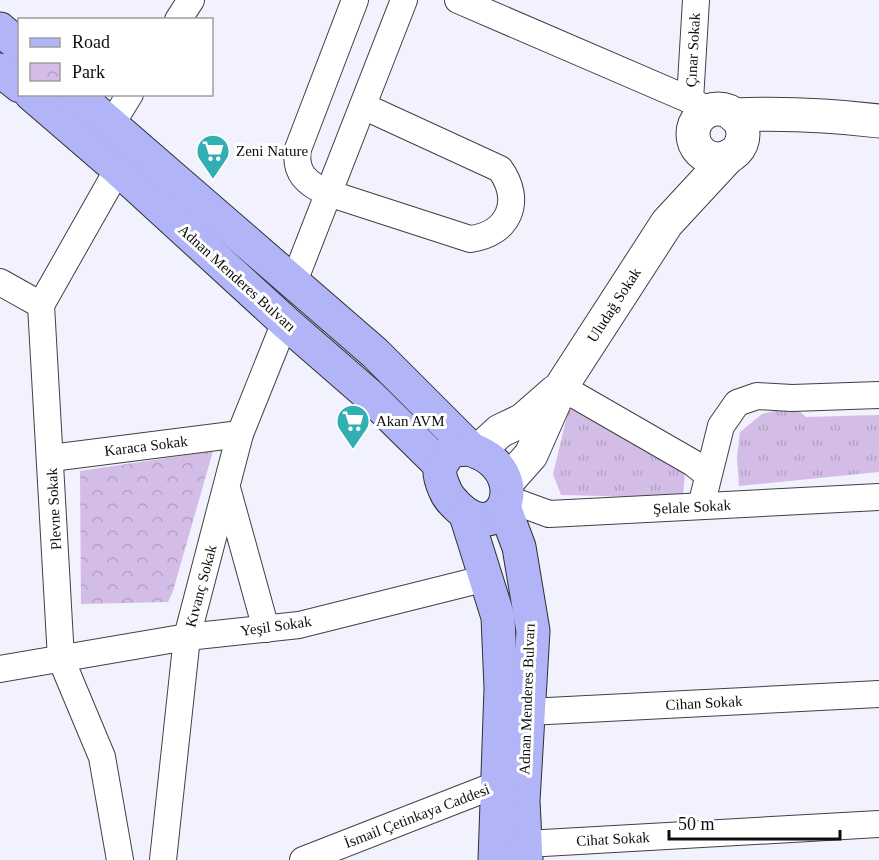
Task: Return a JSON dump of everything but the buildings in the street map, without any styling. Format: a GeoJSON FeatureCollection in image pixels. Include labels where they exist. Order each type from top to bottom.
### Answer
{"type":"FeatureCollection","features":[{"type":"Feature","properties":{"kind":"main road"},"geometry":{"type":"LineString","coordinates":[[0,29],[18,44]]}},
{"type":"Feature","properties":{"kind":"main road"},"geometry":{"type":"LineString","coordinates":[[0,70],[18,84]]}},
{"type":"Feature","properties":{"kind":"main road","name":"Adnan Menderes Bulvarı"},"geometry":{"type":"LineString","coordinates":[[33,96],[118,169],[285,322],[370,396],[440,465]]}},
{"type":"Feature","properties":{"kind":"main road","name":"Adnan Menderes Bulvarı"},"geometry":{"type":"LineString","coordinates":[[77,96],[375,353],[474,450]]}},
{"type":"Feature","properties":{"kind":"main road"},"geometry":{"type":"LineString","coordinates":[[452,450],[474,450],[492,461],[506,496],[500,514],[478,520],[466,515],[447,497],[440,479],[440,465],[452,450]]}},
{"type":"Feature","properties":{"kind":"main road","name":"Adnan Menderes Bulvarı"},"geometry":{"type":"LineString","coordinates":[[506,496],[519,547],[533,631],[523,801],[526,852]]}},
{"type":"Feature","properties":{"kind":"main road","name":"Adnan Menderes Bulvarı"},"geometry":{"type":"LineString","coordinates":[[466,515],[498,617],[501,688],[495,860]]}},
{"type":"Feature","properties":{"kind":"street"},"geometry":{"type":"LineString","coordinates":[[179,18],[191,0]]}},
{"type":"Feature","properties":{"kind":"street"},"geometry":{"type":"LineString","coordinates":[[355,0],[298,148],[297,156],[304,180],[328,193],[470,239],[489,234],[505,221],[512,201],[511,189],[501,169],[363,106]]}},
{"type":"Feature","properties":{"kind":"street"},"geometry":{"type":"LineString","coordinates":[[293,284],[404,0]]}},
{"type":"Feature","properties":{"kind":"street"},"geometry":{"type":"LineString","coordinates":[[458,0],[716,127],[786,129],[846,117],[879,121]]}},
{"type":"Feature","properties":{"kind":"street","name":"Çınar Sokak"},"geometry":{"type":"LineString","coordinates":[[696,0],[716,127]]}},
{"type":"Feature","properties":{"kind":"street"},"geometry":{"type":"LineString","coordinates":[[111,125],[129,96]]}},
{"type":"Feature","properties":{"kind":"street","name":"Uludağ Sokak"},"geometry":{"type":"LineString","coordinates":[[561,387],[667,223],[716,127]]}},
{"type":"Feature","properties":{"kind":"street"},"geometry":{"type":"LineString","coordinates":[[0,282],[41,305],[118,169]]}},
{"type":"Feature","properties":{"kind":"street","name":"Plevne Sokak"},"geometry":{"type":"LineString","coordinates":[[41,305],[62,659],[102,757],[120,860]]}},
{"type":"Feature","properties":{"kind":"street","name":"Kıvanç Sokak"},"geometry":{"type":"LineString","coordinates":[[163,860],[187,637],[240,434],[285,322]]}},
{"type":"Feature","properties":{"kind":"street"},"geometry":{"type":"LineString","coordinates":[[474,450],[501,431],[523,420],[561,387]]}},
{"type":"Feature","properties":{"kind":"street"},"geometry":{"type":"LineString","coordinates":[[561,387],[693,463],[708,475]]}},
{"type":"Feature","properties":{"kind":"street"},"geometry":{"type":"LineString","coordinates":[[506,496],[531,455],[561,387]]}},
{"type":"Feature","properties":{"kind":"street"},"geometry":{"type":"LineString","coordinates":[[701,506],[720,426],[737,403],[757,396],[792,398],[879,394]]}},
{"type":"Feature","properties":{"kind":"street","name":"Karaca Sokak"},"geometry":{"type":"LineString","coordinates":[[51,458],[240,434]]}},
{"type":"Feature","properties":{"kind":"street"},"geometry":{"type":"LineString","coordinates":[[227,487],[266,629]]}},
{"type":"Feature","properties":{"kind":"street","name":"Şelale Sokak"},"geometry":{"type":"LineString","coordinates":[[506,496],[549,514],[879,497]]}},
{"type":"Feature","properties":{"kind":"street","name":"Yeşil Sokak"},"geometry":{"type":"LineString","coordinates":[[0,669],[187,637],[299,626],[487,578]]}},
{"type":"Feature","properties":{"kind":"street","name":"Cihan Sokak"},"geometry":{"type":"LineString","coordinates":[[528,712],[879,694]]}},
{"type":"Feature","properties":{"kind":"street","name":"İsmail Çetinkaya Caddesi"},"geometry":{"type":"LineString","coordinates":[[303,860],[335,854],[498,784]]}},
{"type":"Feature","properties":{"kind":"street","name":"Cihat Sokak"},"geometry":{"type":"LineString","coordinates":[[526,852],[879,824]]}},
{"type":"Feature","properties":{"kind":"green space"},"geometry":{"type":"Polygon","coordinates":[[[793,406],[806,417],[879,415],[879,472],[739,486],[737,457],[740,432],[762,414],[793,406]]]}},
{"type":"Feature","properties":{"kind":"green space"},"geometry":{"type":"Polygon","coordinates":[[[569,408],[685,471],[683,498],[561,495],[553,474],[569,408]]]}},
{"type":"Feature","properties":{"kind":"green space"},"geometry":{"type":"Polygon","coordinates":[[[213,451],[168,602],[81,604],[80,471],[213,451]]]}},
{"type":"Feature","properties":{"kind":"place","name":"Zeni Nature"},"geometry":{"type":"Point","coordinates":[213,180]}},
{"type":"Feature","properties":{"kind":"place","name":"Akan AVM"},"geometry":{"type":"Point","coordinates":[353,450]}}]}
